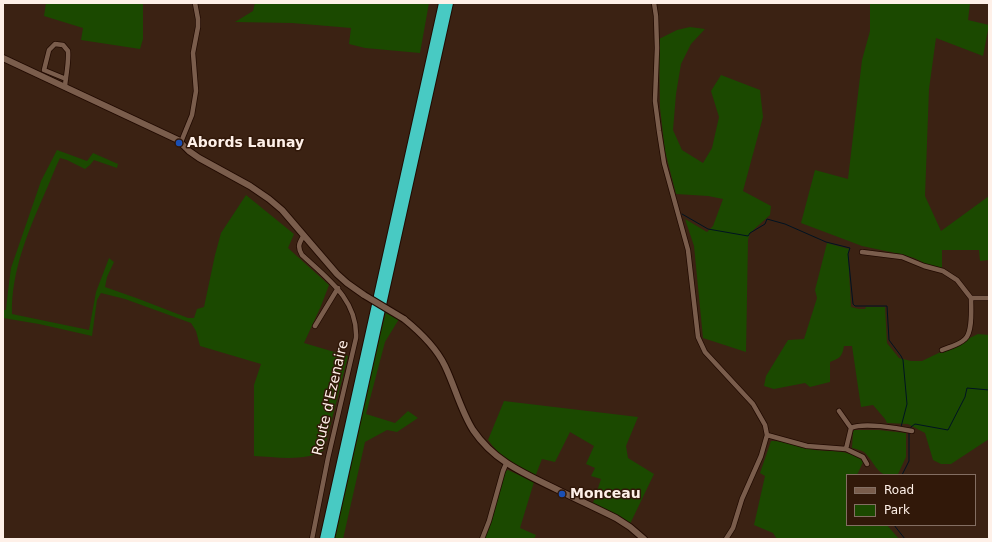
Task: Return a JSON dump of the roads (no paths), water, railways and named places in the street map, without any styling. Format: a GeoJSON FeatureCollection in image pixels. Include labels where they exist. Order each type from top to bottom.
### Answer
{"type":"FeatureCollection","features":[{"type":"Feature","properties":{"kind":"highway"},"geometry":{"type":"LineString","coordinates":[[324,539],[443,3]]}},
{"type":"Feature","properties":{"kind":"highway"},"geometry":{"type":"LineString","coordinates":[[330,539],[450,3]]}},
{"type":"Feature","properties":{"kind":"street"},"geometry":{"type":"LineString","coordinates":[[181,142],[192,115],[196,91],[193,53],[198,19],[195,3]]}},
{"type":"Feature","properties":{"kind":"street"},"geometry":{"type":"LineString","coordinates":[[654,3],[657,48],[656,101],[659,131],[664,163],[688,250],[698,337],[705,352],[753,404],[764,425],[767,435],[761,456],[742,499],[732,528],[726,539]]}},
{"type":"Feature","properties":{"kind":"street"},"geometry":{"type":"LineString","coordinates":[[65,86],[66,79],[68,51],[62,45],[55,44],[49,50],[44,70],[66,79]]}},
{"type":"Feature","properties":{"kind":"street"},"geometry":{"type":"LineString","coordinates":[[3,58],[181,142],[199,158],[251,186],[269,199],[282,210],[337,274],[348,284],[404,319],[424,337],[445,365],[472,428],[490,451],[506,464],[525,475],[616,518],[644,539]]}},
{"type":"Feature","properties":{"kind":"street","name":"Route d'Ezenaire"},"geometry":{"type":"LineString","coordinates":[[304,235],[298,246],[298,250],[338,288],[344,296],[355,324],[356,338],[328,458],[312,539]]}},
{"type":"Feature","properties":{"kind":"street"},"geometry":{"type":"LineString","coordinates":[[862,252],[902,257],[924,266],[943,271],[957,280],[971,298],[969,333],[966,339],[942,350]]}},
{"type":"Feature","properties":{"kind":"street"},"geometry":{"type":"LineString","coordinates":[[315,326],[338,288]]}},
{"type":"Feature","properties":{"kind":"street"},"geometry":{"type":"LineString","coordinates":[[971,298],[989,298]]}},
{"type":"Feature","properties":{"kind":"street"},"geometry":{"type":"LineString","coordinates":[[839,411],[851,428],[846,448]]}},
{"type":"Feature","properties":{"kind":"street"},"geometry":{"type":"LineString","coordinates":[[851,428],[856,426],[882,427],[912,431]]}},
{"type":"Feature","properties":{"kind":"street"},"geometry":{"type":"LineString","coordinates":[[767,435],[807,446],[846,448],[863,457],[867,464]]}},
{"type":"Feature","properties":{"kind":"street"},"geometry":{"type":"LineString","coordinates":[[482,539],[489,521],[502,471],[506,464]]}},
{"type":"Feature","properties":{"kind":"waterway"},"geometry":{"type":"LineString","coordinates":[[682,214],[708,229],[748,236],[750,233],[765,224],[767,219],[785,224],[826,242],[850,248],[848,254],[853,304],[855,306],[887,306],[889,340],[903,360],[907,404],[901,427]]}},
{"type":"Feature","properties":{"kind":"waterway"},"geometry":{"type":"LineString","coordinates":[[910,430],[915,424],[948,430],[965,397],[967,388],[989,390]]}},
{"type":"Feature","properties":{"kind":"waterway"},"geometry":{"type":"LineString","coordinates":[[902,474],[909,461],[909,433]]}},
{"type":"Feature","properties":{"kind":"waterway"},"geometry":{"type":"LineString","coordinates":[[895,526],[905,539]]}},
{"type":"Feature","properties":{"kind":"place","name":"Abords Launay"},"geometry":{"type":"Point","coordinates":[179,143]}},
{"type":"Feature","properties":{"kind":"place","name":"Monceau"},"geometry":{"type":"Point","coordinates":[562,494]}}]}
